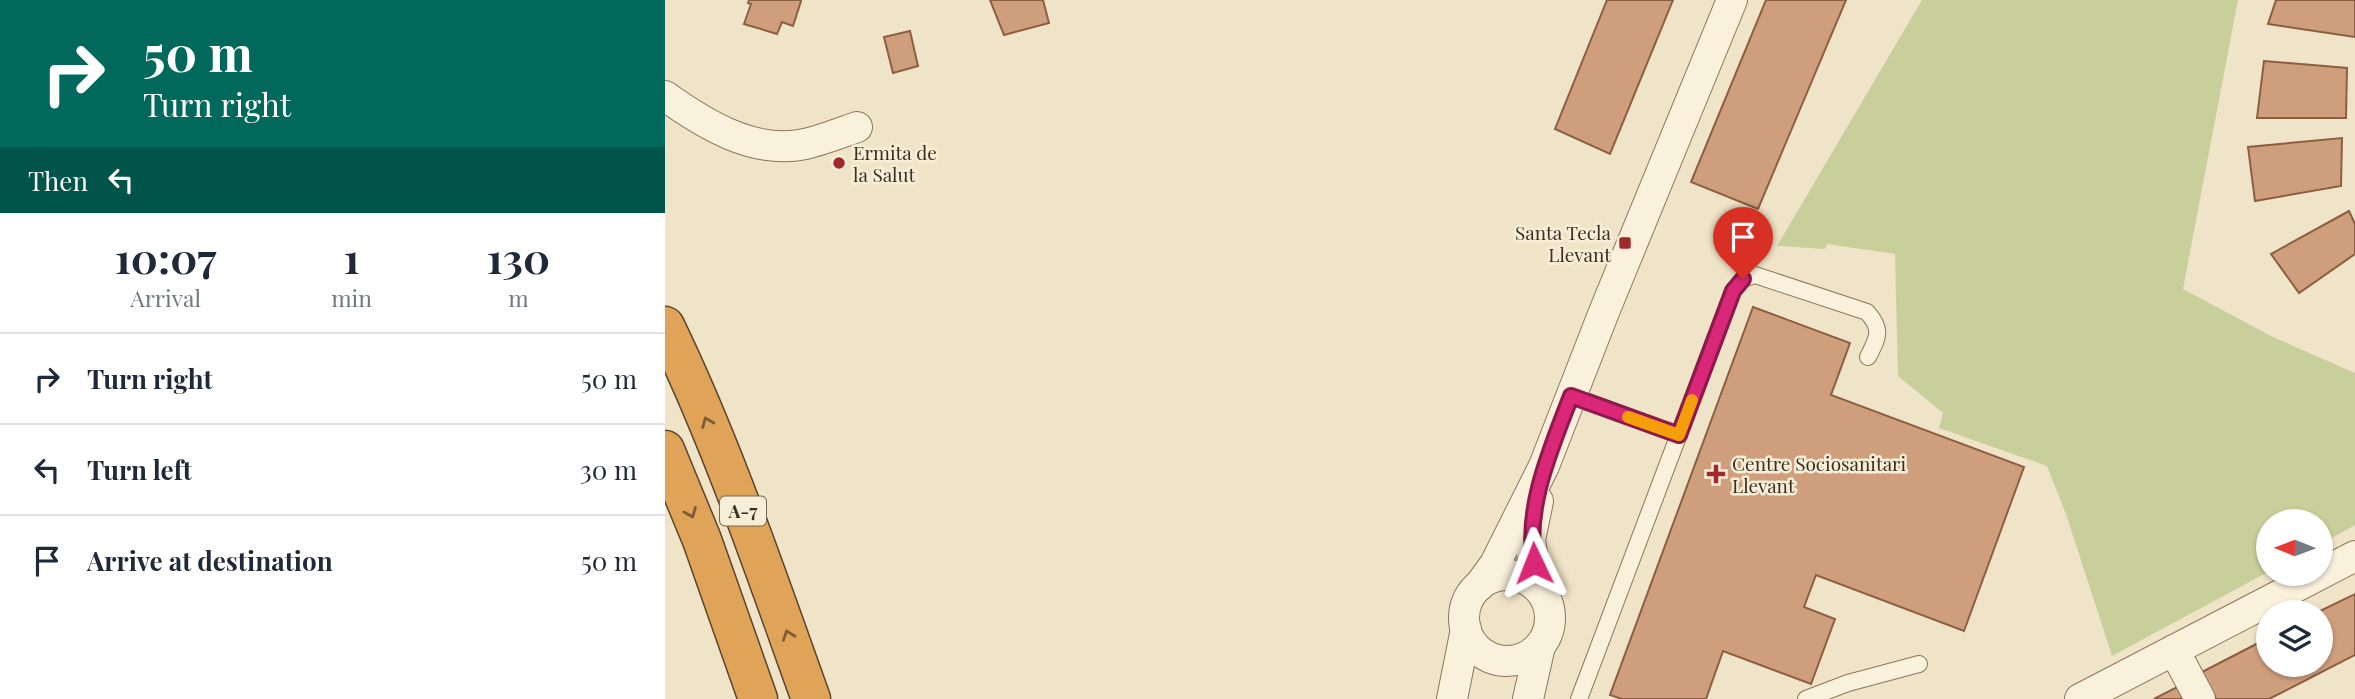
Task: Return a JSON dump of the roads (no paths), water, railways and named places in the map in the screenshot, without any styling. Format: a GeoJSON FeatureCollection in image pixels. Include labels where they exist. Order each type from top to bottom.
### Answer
{"type":"FeatureCollection","features":[{"type":"Feature","properties":{"kind":"highway","name":"A-7"},"geometry":{"type":"LineString","coordinates":[[665,326],[751,529],[811,699]]}},
{"type":"Feature","properties":{"kind":"highway","name":"A-7"},"geometry":{"type":"LineString","coordinates":[[665,450],[702,540],[758,699]]}},
{"type":"Feature","properties":{"kind":"street"},"geometry":{"type":"LineString","coordinates":[[1452,697],[1471,595],[1495,564],[1544,466],[1732,0]]}},
{"type":"Feature","properties":{"kind":"street"},"geometry":{"type":"LineString","coordinates":[[665,96],[703,123],[760,145],[802,144],[857,127]]}},
{"type":"Feature","properties":{"kind":"street"},"geometry":{"type":"LineString","coordinates":[[1537,587],[1530,540],[1544,466]]}},
{"type":"Feature","properties":{"kind":"street"},"geometry":{"type":"LineString","coordinates":[[2080,699],[2355,556]]}},
{"type":"Feature","properties":{"kind":"street"},"geometry":{"type":"LineString","coordinates":[[1452,697],[1547,634],[1550,622],[1545,597],[1527,579],[1502,575],[1479,586]]}},
{"type":"Feature","properties":{"kind":"street"},"geometry":{"type":"LineString","coordinates":[[1466,629],[1479,650],[1489,657],[1519,655]]}},
{"type":"Feature","properties":{"kind":"street"},"geometry":{"type":"LineString","coordinates":[[2174,650],[2200,699]]}},
{"type":"Feature","properties":{"kind":"street"},"geometry":{"type":"LineString","coordinates":[[1519,655],[1527,699]]}},
{"type":"Feature","properties":{"kind":"lane"},"geometry":{"type":"LineString","coordinates":[[1579,699],[1733,291],[1743,279],[1755,275],[1867,312],[1877,323],[1878,336],[1868,357]]}},
{"type":"Feature","properties":{"kind":"lane"},"geometry":{"type":"LineString","coordinates":[[1571,396],[1679,435]]}},
{"type":"Feature","properties":{"kind":"lane"},"geometry":{"type":"LineString","coordinates":[[1806,699],[1848,683],[1919,664]]}},
{"type":"Feature","properties":{"kind":"place","name":"Ermita de la Salut"},"geometry":{"type":"Point","coordinates":[839,163]}},
{"type":"Feature","properties":{"kind":"place","name":"Santa Tecla Llevant"},"geometry":{"type":"Point","coordinates":[1625,243]}},
{"type":"Feature","properties":{"kind":"place","name":"Centre Sociosanitari Llevant"},"geometry":{"type":"Point","coordinates":[1716,474]}}]}
